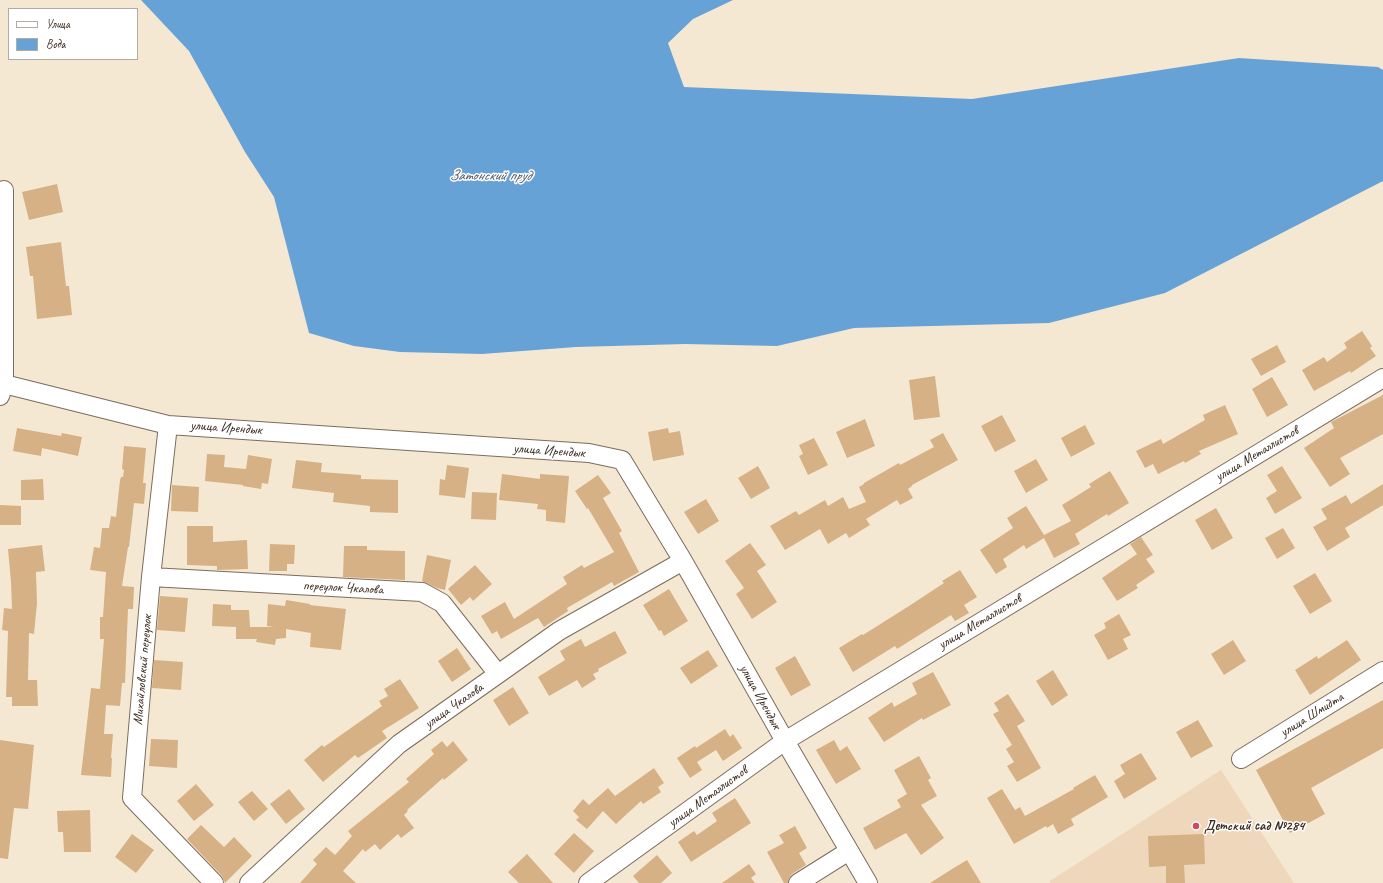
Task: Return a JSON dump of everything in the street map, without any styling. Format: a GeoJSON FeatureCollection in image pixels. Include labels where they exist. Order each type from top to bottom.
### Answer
{"type":"FeatureCollection","features":[{"type":"Feature","properties":{"kind":"street"},"geometry":{"type":"LineString","coordinates":[[2,390],[4,190]]}},
{"type":"Feature","properties":{"kind":"street","name":"улица Металлистов"},"geometry":{"type":"LineString","coordinates":[[588,883],[785,741],[1383,378]]}},
{"type":"Feature","properties":{"kind":"street","name":"улица Ирендык"},"geometry":{"type":"LineString","coordinates":[[2,390],[168,425],[589,453],[622,460],[683,561],[785,741],[868,883]]}},
{"type":"Feature","properties":{"kind":"street","name":"Михайловский переулок"},"geometry":{"type":"LineString","coordinates":[[168,425],[152,578],[132,798],[214,883]]}},
{"type":"Feature","properties":{"kind":"street","name":"улица Чкалова"},"geometry":{"type":"LineString","coordinates":[[249,883],[399,744],[560,631],[683,561]]}},
{"type":"Feature","properties":{"kind":"street","name":"переулок Чкалова"},"geometry":{"type":"LineString","coordinates":[[152,578],[422,592],[442,603],[498,674]]}},
{"type":"Feature","properties":{"kind":"street","name":"улица Шмидта"},"geometry":{"type":"LineString","coordinates":[[1241,759],[1383,671]]}},
{"type":"Feature","properties":{"kind":"street"},"geometry":{"type":"LineString","coordinates":[[798,883],[849,851]]}},
{"type":"Feature","properties":{"kind":"shaded area","name":"Детский сад №284"},"geometry":{"type":"Polygon","coordinates":[[[1221,770],[1294,883],[1050,883],[1050,881],[1221,770]]]}},
{"type":"Feature","properties":{"kind":"water","name":"Затонский пруд"},"geometry":{"type":"Polygon","coordinates":[[[141,0],[733,0],[693,19],[668,43],[684,87],[972,99],[1239,58],[1378,67],[1383,70],[1383,181],[1165,293],[1049,323],[854,328],[777,346],[685,344],[576,347],[482,354],[400,352],[354,346],[309,333],[274,197],[245,152],[189,51],[141,0]]]}},
{"type":"Feature","properties":{"kind":"building"},"geometry":{"type":"Polygon","coordinates":[[[57,184],[63,212],[29,220],[22,192],[57,184]]]}},
{"type":"Feature","properties":{"kind":"building"},"geometry":{"type":"Polygon","coordinates":[[[61,242],[66,286],[69,286],[72,315],[37,319],[33,276],[30,276],[26,247],[61,242]]]}},
{"type":"Feature","properties":{"kind":"building"},"geometry":{"type":"Polygon","coordinates":[[[1362,331],[1372,346],[1370,348],[1376,356],[1351,373],[1350,371],[1314,391],[1302,370],[1324,357],[1327,362],[1347,348],[1344,343],[1362,331]]]}},
{"type":"Feature","properties":{"kind":"building"},"geometry":{"type":"Polygon","coordinates":[[[1277,345],[1286,362],[1261,376],[1251,359],[1277,345]]]}},
{"type":"Feature","properties":{"kind":"building"},"geometry":{"type":"Polygon","coordinates":[[[935,376],[940,417],[914,420],[909,380],[935,376]]]}},
{"type":"Feature","properties":{"kind":"building"},"geometry":{"type":"Polygon","coordinates":[[[1272,377],[1288,405],[1267,417],[1252,389],[1272,377]]]}},
{"type":"Feature","properties":{"kind":"building"},"geometry":{"type":"Polygon","coordinates":[[[1383,395],[1383,434],[1340,458],[1350,474],[1330,487],[1304,448],[1334,428],[1331,422],[1383,395]]]}},
{"type":"Feature","properties":{"kind":"building"},"geometry":{"type":"Polygon","coordinates":[[[1225,405],[1238,434],[1199,451],[1201,454],[1185,463],[1184,461],[1158,474],[1153,464],[1145,468],[1136,451],[1161,439],[1163,444],[1205,420],[1203,415],[1225,405]]]}},
{"type":"Feature","properties":{"kind":"building"},"geometry":{"type":"Polygon","coordinates":[[[1002,415],[1016,441],[995,452],[981,426],[1002,415]]]}},
{"type":"Feature","properties":{"kind":"building"},"geometry":{"type":"Polygon","coordinates":[[[865,419],[875,446],[847,458],[836,432],[865,419]]]}},
{"type":"Feature","properties":{"kind":"building"},"geometry":{"type":"Polygon","coordinates":[[[1085,425],[1095,444],[1071,457],[1061,438],[1085,425]]]}},
{"type":"Feature","properties":{"kind":"building"},"geometry":{"type":"Polygon","coordinates":[[[17,428],[61,436],[62,433],[82,437],[78,456],[42,448],[41,456],[13,451],[17,428]]]}},
{"type":"Feature","properties":{"kind":"building"},"geometry":{"type":"Polygon","coordinates":[[[668,428],[669,433],[680,431],[684,455],[653,461],[648,432],[668,428]]]}},
{"type":"Feature","properties":{"kind":"building"},"geometry":{"type":"Polygon","coordinates":[[[943,433],[958,460],[912,485],[908,489],[913,498],[900,505],[897,500],[866,519],[870,525],[849,538],[846,533],[828,544],[820,529],[785,550],[770,526],[796,511],[799,515],[825,500],[828,506],[843,497],[849,509],[866,502],[859,487],[899,463],[900,465],[934,447],[930,440],[943,433]]]}},
{"type":"Feature","properties":{"kind":"building"},"geometry":{"type":"Polygon","coordinates":[[[814,438],[828,465],[808,475],[799,456],[803,454],[799,445],[814,438]]]}},
{"type":"Feature","properties":{"kind":"building"},"geometry":{"type":"Polygon","coordinates":[[[124,446],[146,448],[143,483],[146,483],[144,504],[134,503],[129,547],[122,586],[134,587],[133,609],[128,609],[125,683],[122,683],[120,706],[106,705],[104,734],[113,734],[111,777],[81,775],[91,688],[100,689],[104,639],[100,639],[100,617],[103,617],[106,572],[90,570],[94,547],[100,548],[102,528],[109,528],[111,516],[116,517],[120,480],[121,477],[123,477],[124,470],[122,469],[124,446]]]}},
{"type":"Feature","properties":{"kind":"building"},"geometry":{"type":"Polygon","coordinates":[[[207,454],[225,455],[224,467],[246,469],[248,455],[272,459],[268,484],[262,483],[261,489],[243,485],[205,481],[207,454]]]}},
{"type":"Feature","properties":{"kind":"building"},"geometry":{"type":"Polygon","coordinates":[[[1036,459],[1048,480],[1026,493],[1014,471],[1036,459]]]}},
{"type":"Feature","properties":{"kind":"building"},"geometry":{"type":"Polygon","coordinates":[[[296,460],[322,463],[321,472],[361,475],[361,479],[398,480],[398,513],[370,512],[370,506],[333,502],[334,493],[292,488],[296,460]]]}},
{"type":"Feature","properties":{"kind":"building"},"geometry":{"type":"Polygon","coordinates":[[[447,465],[469,468],[465,498],[439,495],[440,479],[445,480],[447,465]]]}},
{"type":"Feature","properties":{"kind":"building"},"geometry":{"type":"Polygon","coordinates":[[[758,466],[770,488],[751,499],[738,478],[758,466]]]}},
{"type":"Feature","properties":{"kind":"building"},"geometry":{"type":"Polygon","coordinates":[[[1282,466],[1302,498],[1275,514],[1266,498],[1277,491],[1267,475],[1282,466]]]}},
{"type":"Feature","properties":{"kind":"building"},"geometry":{"type":"Polygon","coordinates":[[[1110,471],[1129,503],[1108,516],[1107,514],[1075,534],[1080,544],[1054,558],[1044,538],[1026,549],[1024,545],[1003,559],[1007,567],[996,574],[980,550],[1013,528],[1007,518],[1026,506],[1044,535],[1071,521],[1062,505],[1091,487],[1089,484],[1110,471]]]}},
{"type":"Feature","properties":{"kind":"building"},"geometry":{"type":"Polygon","coordinates":[[[502,474],[540,479],[540,474],[569,476],[565,523],[546,521],[546,510],[537,509],[538,504],[499,500],[502,474]]]}},
{"type":"Feature","properties":{"kind":"building"},"geometry":{"type":"Polygon","coordinates":[[[598,475],[611,493],[603,498],[622,531],[619,533],[639,572],[614,586],[612,582],[567,608],[568,611],[544,627],[538,618],[501,639],[497,631],[492,634],[481,616],[505,602],[514,619],[567,584],[563,577],[582,565],[584,568],[614,552],[588,508],[587,509],[575,491],[598,475]]]}},
{"type":"Feature","properties":{"kind":"building"},"geometry":{"type":"Polygon","coordinates":[[[43,479],[44,500],[21,500],[21,480],[43,479]]]}},
{"type":"Feature","properties":{"kind":"building"},"geometry":{"type":"Polygon","coordinates":[[[1383,484],[1383,505],[1345,528],[1350,537],[1327,551],[1313,527],[1327,519],[1321,509],[1346,495],[1351,504],[1383,484]]]}},
{"type":"Feature","properties":{"kind":"building"},"geometry":{"type":"Polygon","coordinates":[[[172,485],[199,487],[198,512],[171,511],[172,485]]]}},
{"type":"Feature","properties":{"kind":"building"},"geometry":{"type":"Polygon","coordinates":[[[472,492],[497,493],[496,520],[471,519],[472,492]]]}},
{"type":"Feature","properties":{"kind":"building"},"geometry":{"type":"Polygon","coordinates":[[[706,499],[719,521],[698,534],[684,512],[706,499]]]}},
{"type":"Feature","properties":{"kind":"building"},"geometry":{"type":"Polygon","coordinates":[[[0,505],[21,506],[21,525],[0,525],[0,505]]]}},
{"type":"Feature","properties":{"kind":"building"},"geometry":{"type":"Polygon","coordinates":[[[1216,508],[1233,538],[1212,550],[1195,520],[1216,508]]]}},
{"type":"Feature","properties":{"kind":"building"},"geometry":{"type":"Polygon","coordinates":[[[187,526],[213,526],[213,542],[247,540],[248,569],[217,570],[217,566],[187,565],[187,526]]]}},
{"type":"Feature","properties":{"kind":"building"},"geometry":{"type":"Polygon","coordinates":[[[1283,528],[1295,548],[1277,559],[1265,538],[1283,528]]]}},
{"type":"Feature","properties":{"kind":"building"},"geometry":{"type":"Polygon","coordinates":[[[1141,537],[1153,555],[1146,559],[1155,572],[1136,585],[1138,588],[1117,601],[1102,578],[1137,554],[1130,544],[1141,537]]]}},
{"type":"Feature","properties":{"kind":"building"},"geometry":{"type":"Polygon","coordinates":[[[750,543],[766,565],[757,571],[777,602],[752,619],[736,594],[744,588],[725,561],[750,543]]]}},
{"type":"Feature","properties":{"kind":"building"},"geometry":{"type":"Polygon","coordinates":[[[270,544],[295,545],[294,564],[287,564],[287,571],[269,571],[270,544]]]}},
{"type":"Feature","properties":{"kind":"building"},"geometry":{"type":"Polygon","coordinates":[[[42,545],[45,571],[36,572],[37,603],[34,634],[29,633],[28,680],[37,680],[38,706],[12,706],[12,697],[6,697],[8,631],[2,630],[4,608],[12,609],[8,549],[42,545]]]}},
{"type":"Feature","properties":{"kind":"building"},"geometry":{"type":"Polygon","coordinates":[[[344,546],[367,546],[367,550],[405,551],[405,580],[343,577],[344,546]]]}},
{"type":"Feature","properties":{"kind":"building"},"geometry":{"type":"Polygon","coordinates":[[[427,555],[451,560],[445,590],[422,581],[427,555]]]}},
{"type":"Feature","properties":{"kind":"building"},"geometry":{"type":"Polygon","coordinates":[[[475,565],[492,584],[473,601],[470,597],[461,605],[448,589],[475,565]]]}},
{"type":"Feature","properties":{"kind":"building"},"geometry":{"type":"Polygon","coordinates":[[[960,570],[977,597],[964,605],[969,613],[955,621],[951,615],[897,649],[895,646],[853,672],[839,648],[862,634],[863,635],[909,606],[944,583],[942,581],[960,570]]]}},
{"type":"Feature","properties":{"kind":"building"},"geometry":{"type":"Polygon","coordinates":[[[1315,573],[1332,601],[1310,614],[1293,586],[1315,573]]]}},
{"type":"Feature","properties":{"kind":"building"},"geometry":{"type":"Polygon","coordinates":[[[669,589],[688,621],[664,636],[661,630],[659,631],[643,605],[669,589]]]}},
{"type":"Feature","properties":{"kind":"building"},"geometry":{"type":"Polygon","coordinates":[[[160,596],[188,598],[185,632],[157,630],[160,596]]]}},
{"type":"Feature","properties":{"kind":"building"},"geometry":{"type":"Polygon","coordinates":[[[286,600],[310,605],[346,609],[341,650],[310,647],[311,633],[286,629],[286,638],[276,639],[275,645],[256,642],[257,639],[236,639],[236,627],[212,626],[213,604],[231,605],[231,610],[249,610],[250,627],[274,627],[267,626],[268,604],[285,606],[286,600]]]}},
{"type":"Feature","properties":{"kind":"building"},"geometry":{"type":"Polygon","coordinates":[[[1119,614],[1131,635],[1123,639],[1128,649],[1108,660],[1094,635],[1106,628],[1104,623],[1119,614]]]}},
{"type":"Feature","properties":{"kind":"building"},"geometry":{"type":"Polygon","coordinates":[[[615,631],[627,653],[598,669],[599,671],[593,674],[596,679],[582,688],[577,680],[549,696],[538,677],[565,660],[560,651],[581,639],[585,647],[615,631]]]}},
{"type":"Feature","properties":{"kind":"building"},"geometry":{"type":"Polygon","coordinates":[[[1233,640],[1246,661],[1224,675],[1211,654],[1233,640]]]}},
{"type":"Feature","properties":{"kind":"building"},"geometry":{"type":"Polygon","coordinates":[[[1347,640],[1361,660],[1310,695],[1295,670],[1317,656],[1318,659],[1347,640]]]}},
{"type":"Feature","properties":{"kind":"building"},"geometry":{"type":"Polygon","coordinates":[[[457,648],[471,669],[452,682],[438,661],[457,648]]]}},
{"type":"Feature","properties":{"kind":"building"},"geometry":{"type":"Polygon","coordinates":[[[708,650],[718,666],[691,684],[680,668],[708,650]]]}},
{"type":"Feature","properties":{"kind":"building"},"geometry":{"type":"Polygon","coordinates":[[[795,656],[811,685],[791,696],[775,668],[795,656]]]}},
{"type":"Feature","properties":{"kind":"building"},"geometry":{"type":"Polygon","coordinates":[[[154,660],[183,662],[181,690],[152,688],[154,660]]]}},
{"type":"Feature","properties":{"kind":"building"},"geometry":{"type":"Polygon","coordinates":[[[1053,670],[1068,695],[1052,706],[1036,681],[1053,670]]]}},
{"type":"Feature","properties":{"kind":"building"},"geometry":{"type":"Polygon","coordinates":[[[933,672],[951,705],[923,720],[922,718],[884,742],[868,718],[892,702],[894,707],[917,694],[912,683],[933,672]]]}},
{"type":"Feature","properties":{"kind":"building"},"geometry":{"type":"Polygon","coordinates":[[[400,679],[419,708],[382,731],[387,738],[358,758],[355,755],[323,782],[304,760],[322,745],[324,747],[382,706],[379,701],[388,696],[384,689],[400,679]]]}},
{"type":"Feature","properties":{"kind":"building"},"geometry":{"type":"Polygon","coordinates":[[[513,687],[529,713],[509,726],[493,700],[513,687]]]}},
{"type":"Feature","properties":{"kind":"building"},"geometry":{"type":"Polygon","coordinates":[[[1008,694],[1025,721],[1017,726],[1041,768],[1017,782],[1007,766],[1014,762],[1006,749],[1012,745],[993,714],[999,711],[994,703],[1008,694]]]}},
{"type":"Feature","properties":{"kind":"building"},"geometry":{"type":"Polygon","coordinates":[[[1383,700],[1383,748],[1311,788],[1325,814],[1290,833],[1256,770],[1383,700]]]}},
{"type":"Feature","properties":{"kind":"building"},"geometry":{"type":"Polygon","coordinates":[[[1198,720],[1213,746],[1191,758],[1176,732],[1198,720]]]}},
{"type":"Feature","properties":{"kind":"building"},"geometry":{"type":"Polygon","coordinates":[[[725,729],[730,737],[733,734],[742,748],[723,761],[716,750],[697,762],[702,770],[690,778],[677,758],[695,746],[696,748],[725,729]]]}},
{"type":"Feature","properties":{"kind":"building"},"geometry":{"type":"Polygon","coordinates":[[[151,739],[178,740],[177,768],[149,766],[151,739]]]}},
{"type":"Feature","properties":{"kind":"building"},"geometry":{"type":"Polygon","coordinates":[[[0,740],[34,745],[28,809],[14,808],[8,859],[0,858],[0,740]]]}},
{"type":"Feature","properties":{"kind":"building"},"geometry":{"type":"Polygon","coordinates":[[[834,740],[840,751],[847,746],[861,769],[836,784],[816,750],[834,740]]]}},
{"type":"Feature","properties":{"kind":"building"},"geometry":{"type":"Polygon","coordinates":[[[442,741],[447,747],[453,741],[468,760],[444,780],[443,778],[407,810],[408,811],[404,815],[414,828],[401,838],[398,834],[380,850],[375,844],[365,852],[363,849],[343,871],[356,883],[300,883],[317,864],[313,860],[326,847],[335,855],[352,836],[348,831],[409,782],[406,779],[434,754],[431,750],[442,741]]]}},
{"type":"Feature","properties":{"kind":"building"},"geometry":{"type":"Polygon","coordinates":[[[1141,753],[1157,779],[1124,799],[1114,781],[1125,774],[1120,765],[1141,753]]]}},
{"type":"Feature","properties":{"kind":"building"},"geometry":{"type":"Polygon","coordinates":[[[919,756],[931,778],[928,780],[937,796],[921,805],[944,838],[921,855],[906,833],[875,850],[863,828],[901,807],[897,800],[907,794],[894,770],[919,756]]]}},
{"type":"Feature","properties":{"kind":"building"},"geometry":{"type":"Polygon","coordinates":[[[654,768],[664,783],[658,787],[661,792],[643,804],[641,801],[616,824],[603,811],[587,829],[576,820],[579,817],[573,811],[583,799],[589,805],[608,788],[615,796],[654,768]]]}},
{"type":"Feature","properties":{"kind":"building"},"geometry":{"type":"Polygon","coordinates":[[[1095,775],[1108,797],[1071,819],[1074,825],[1058,834],[1053,824],[1047,828],[1046,826],[1014,844],[987,798],[1002,789],[1015,810],[1020,807],[1025,816],[1074,789],[1073,788],[1095,775]]]}},
{"type":"Feature","properties":{"kind":"building"},"geometry":{"type":"Polygon","coordinates":[[[196,784],[214,805],[194,821],[177,801],[196,784]]]}},
{"type":"Feature","properties":{"kind":"building"},"geometry":{"type":"Polygon","coordinates":[[[289,789],[305,809],[286,824],[270,804],[289,789]]]}},
{"type":"Feature","properties":{"kind":"building"},"geometry":{"type":"Polygon","coordinates":[[[252,791],[268,809],[254,821],[238,802],[252,791]]]}},
{"type":"Feature","properties":{"kind":"building"},"geometry":{"type":"Polygon","coordinates":[[[735,798],[751,823],[691,862],[678,842],[694,831],[697,835],[717,821],[712,813],[735,798]]]}},
{"type":"Feature","properties":{"kind":"building"},"geometry":{"type":"Polygon","coordinates":[[[90,810],[91,852],[64,852],[63,832],[58,832],[57,811],[90,810]]]}},
{"type":"Feature","properties":{"kind":"building"},"geometry":{"type":"Polygon","coordinates":[[[201,825],[224,847],[234,837],[252,856],[225,883],[222,876],[187,839],[201,825]]]}},
{"type":"Feature","properties":{"kind":"building"},"geometry":{"type":"Polygon","coordinates":[[[795,826],[807,848],[799,853],[806,865],[792,874],[788,883],[784,883],[767,852],[784,843],[779,835],[795,826]]]}},
{"type":"Feature","properties":{"kind":"building"},"geometry":{"type":"Polygon","coordinates":[[[574,833],[594,851],[574,873],[554,854],[574,833]]]}},
{"type":"Feature","properties":{"kind":"building"},"geometry":{"type":"Polygon","coordinates":[[[132,834],[154,850],[136,873],[115,857],[132,834]]]}},
{"type":"Feature","properties":{"kind":"building"},"geometry":{"type":"Polygon","coordinates":[[[1204,834],[1205,864],[1184,865],[1185,883],[1166,883],[1166,866],[1149,867],[1148,836],[1204,834]]]}},
{"type":"Feature","properties":{"kind":"building"},"geometry":{"type":"Polygon","coordinates":[[[527,854],[553,883],[519,883],[508,872],[527,854]]]}},
{"type":"Feature","properties":{"kind":"building"},"geometry":{"type":"Polygon","coordinates":[[[657,855],[672,873],[661,883],[639,883],[633,876],[657,855]]]}},
{"type":"Feature","properties":{"kind":"building"},"geometry":{"type":"Polygon","coordinates":[[[967,860],[981,883],[930,883],[952,869],[967,860]]]}},
{"type":"Feature","properties":{"kind":"building"},"geometry":{"type":"Polygon","coordinates":[[[749,864],[756,874],[751,878],[755,883],[722,883],[749,864]]]}},
{"type":"Feature","properties":{"kind":"place","name":"Детский сад №284"},"geometry":{"type":"Point","coordinates":[1196,826]}}]}
